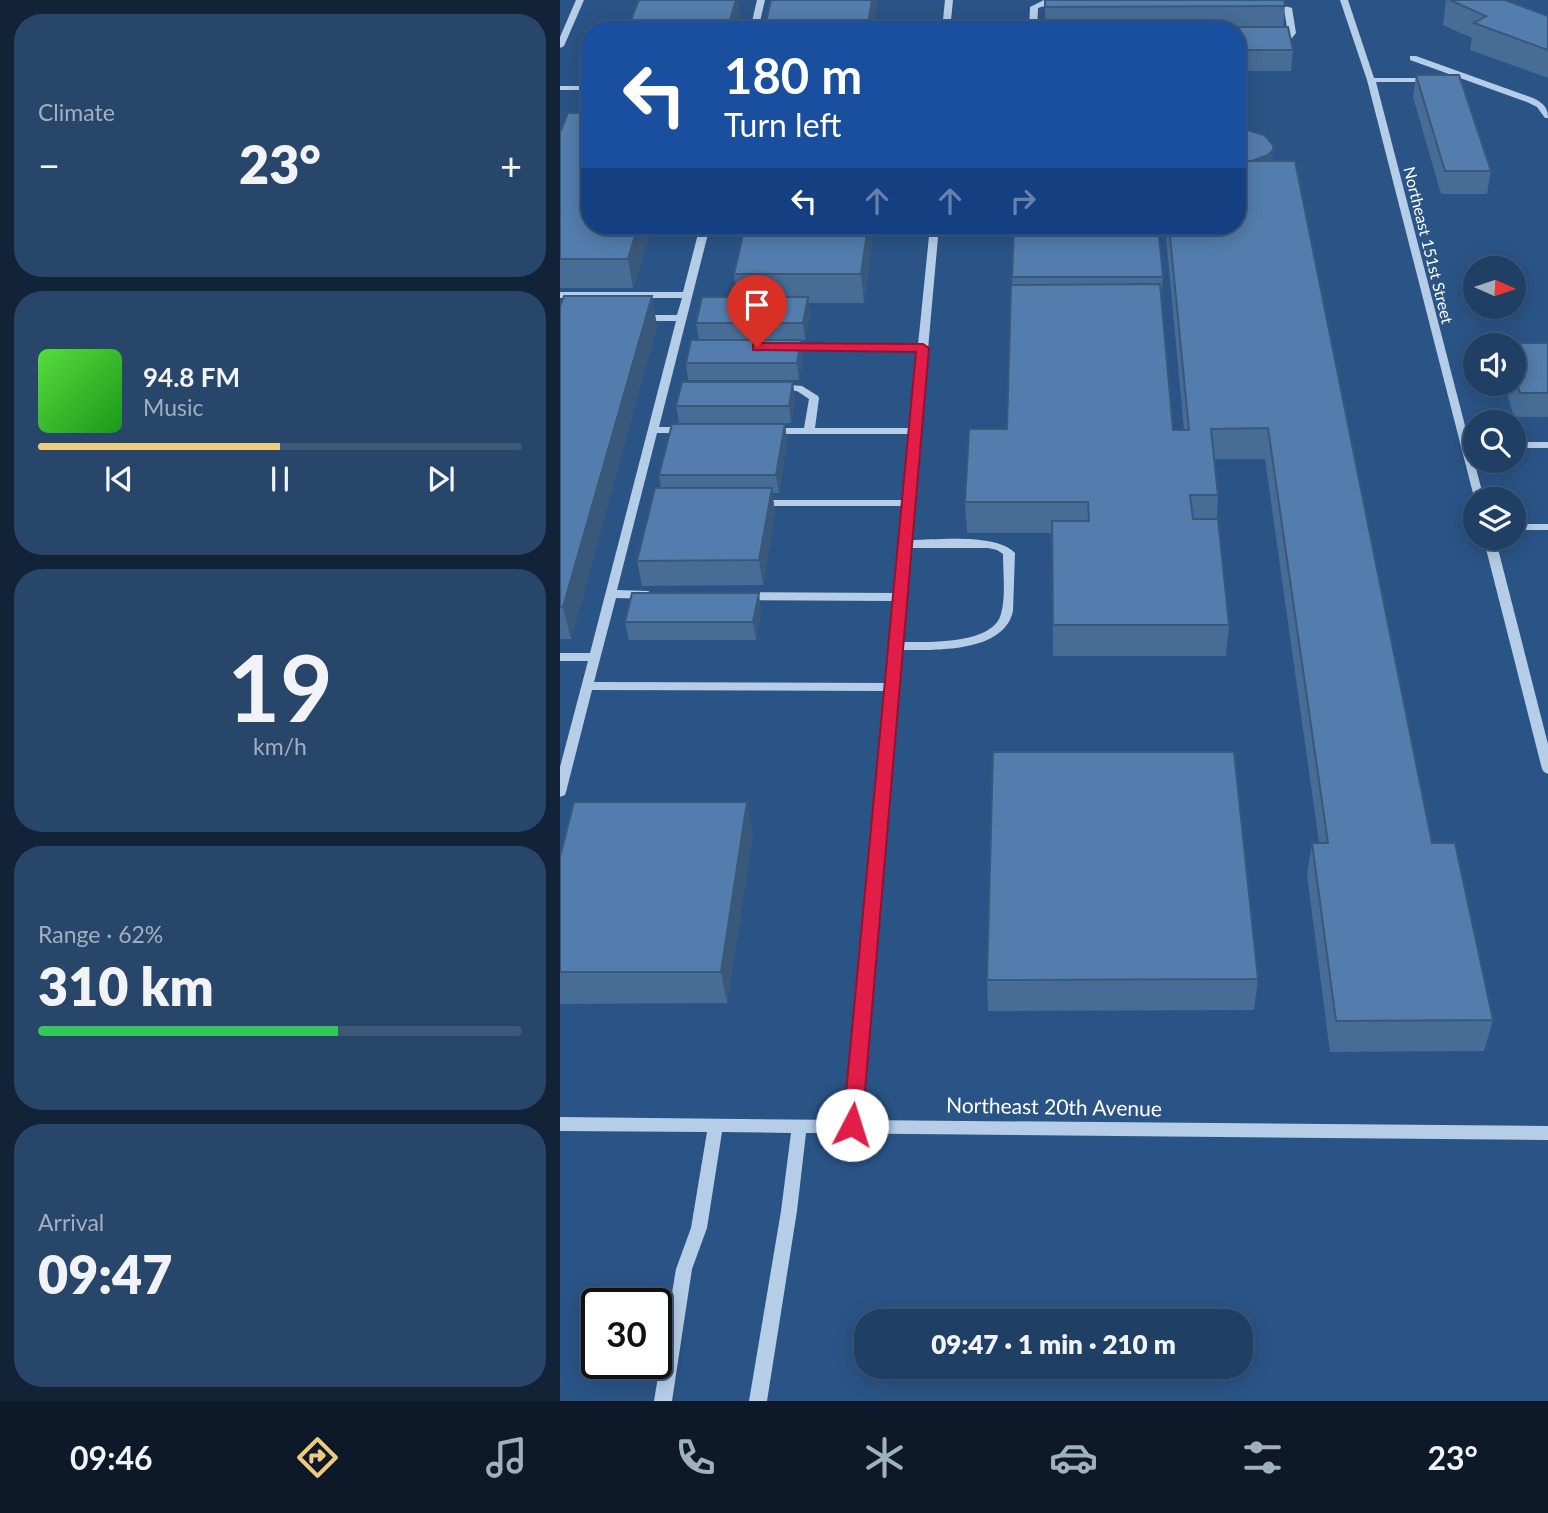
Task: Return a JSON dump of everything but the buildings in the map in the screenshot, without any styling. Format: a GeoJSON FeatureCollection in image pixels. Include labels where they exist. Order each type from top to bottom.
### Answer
{"type":"FeatureCollection","features":[{"type":"Feature","properties":{"kind":"street"},"geometry":{"type":"LineString","coordinates":[[560,46],[580,0]]}},
{"type":"Feature","properties":{"kind":"street"},"geometry":{"type":"LineString","coordinates":[[756,21],[761,0]]}},
{"type":"Feature","properties":{"kind":"street"},"geometry":{"type":"LineString","coordinates":[[947,21],[949,0]]}},
{"type":"Feature","properties":{"kind":"street","name":"Northeast 151st Street"},"geometry":{"type":"LineString","coordinates":[[1344,0],[1371,80],[1463,420]]}},
{"type":"Feature","properties":{"kind":"street"},"geometry":{"type":"LineString","coordinates":[[1033,21],[1034,7],[1038,4],[1073,2]]}},
{"type":"Feature","properties":{"kind":"street"},"geometry":{"type":"LineString","coordinates":[[1263,3],[1276,3],[1288,8],[1292,33],[1282,38],[1271,38]]}},
{"type":"Feature","properties":{"kind":"street"},"geometry":{"type":"LineString","coordinates":[[1413,58],[1530,100],[1540,105],[1548,116]]}},
{"type":"Feature","properties":{"kind":"street"},"geometry":{"type":"LineString","coordinates":[[1371,80],[1438,80]]}},
{"type":"Feature","properties":{"kind":"street"},"geometry":{"type":"LineString","coordinates":[[1450,80],[1473,80]]}},
{"type":"Feature","properties":{"kind":"street"},"geometry":{"type":"LineString","coordinates":[[560,792],[703,235]]}},
{"type":"Feature","properties":{"kind":"street"},"geometry":{"type":"LineString","coordinates":[[852,1125],[933,235]]}},
{"type":"Feature","properties":{"kind":"street"},"geometry":{"type":"LineString","coordinates":[[560,295],[688,295]]}},
{"type":"Feature","properties":{"kind":"street"},"geometry":{"type":"LineString","coordinates":[[675,347],[688,347]]}},
{"type":"Feature","properties":{"kind":"street"},"geometry":{"type":"LineString","coordinates":[[771,347],[923,348]]}},
{"type":"Feature","properties":{"kind":"street"},"geometry":{"type":"LineString","coordinates":[[664,387],[677,387]]}},
{"type":"Feature","properties":{"kind":"street"},"geometry":{"type":"LineString","coordinates":[[770,387],[797,387],[808,391],[814,398],[809,431]]}},
{"type":"Feature","properties":{"kind":"street"},"geometry":{"type":"LineString","coordinates":[[653,430],[705,430]]}},
{"type":"Feature","properties":{"kind":"street"},"geometry":{"type":"LineString","coordinates":[[757,430],[915,431]]}},
{"type":"Feature","properties":{"kind":"street"},"geometry":{"type":"LineString","coordinates":[[1526,445],[1548,445]]}},
{"type":"Feature","properties":{"kind":"street"},"geometry":{"type":"LineString","coordinates":[[635,502],[649,502]]}},
{"type":"Feature","properties":{"kind":"street"},"geometry":{"type":"LineString","coordinates":[[745,503],[909,503]]}},
{"type":"Feature","properties":{"kind":"street"},"geometry":{"type":"LineString","coordinates":[[1526,527],[1548,527]]}},
{"type":"Feature","properties":{"kind":"street"},"geometry":{"type":"LineString","coordinates":[[896,646],[954,646],[999,628],[1006,618],[1009,553],[1001,547],[988,544],[905,544]]}},
{"type":"Feature","properties":{"kind":"street"},"geometry":{"type":"LineString","coordinates":[[1493,550],[1543,729],[1548,769]]}},
{"type":"Feature","properties":{"kind":"street"},"geometry":{"type":"LineString","coordinates":[[611,594],[666,595]]}},
{"type":"Feature","properties":{"kind":"street"},"geometry":{"type":"LineString","coordinates":[[735,596],[900,597]]}},
{"type":"Feature","properties":{"kind":"street"},"geometry":{"type":"LineString","coordinates":[[560,657],[595,657]]}},
{"type":"Feature","properties":{"kind":"street"},"geometry":{"type":"LineString","coordinates":[[587,686],[892,687]]}},
{"type":"Feature","properties":{"kind":"street","name":"Northeast 20th Avenue"},"geometry":{"type":"LineString","coordinates":[[560,1124],[1548,1133]]}},
{"type":"Feature","properties":{"kind":"street"},"geometry":{"type":"LineString","coordinates":[[663,1401],[684,1269],[699,1228],[716,1125]]}},
{"type":"Feature","properties":{"kind":"street"},"geometry":{"type":"LineString","coordinates":[[758,1401],[789,1211],[799,1126]]}},
{"type":"Feature","properties":{"kind":"lane"},"geometry":{"type":"LineString","coordinates":[[560,88],[581,88]]}},
{"type":"Feature","properties":{"kind":"lane"},"geometry":{"type":"LineString","coordinates":[[628,318],[682,318]]}},
{"type":"Feature","properties":{"kind":"route"},"geometry":{"type":"LineString","coordinates":[[757,347],[923,348],[852,1125]]}}]}
